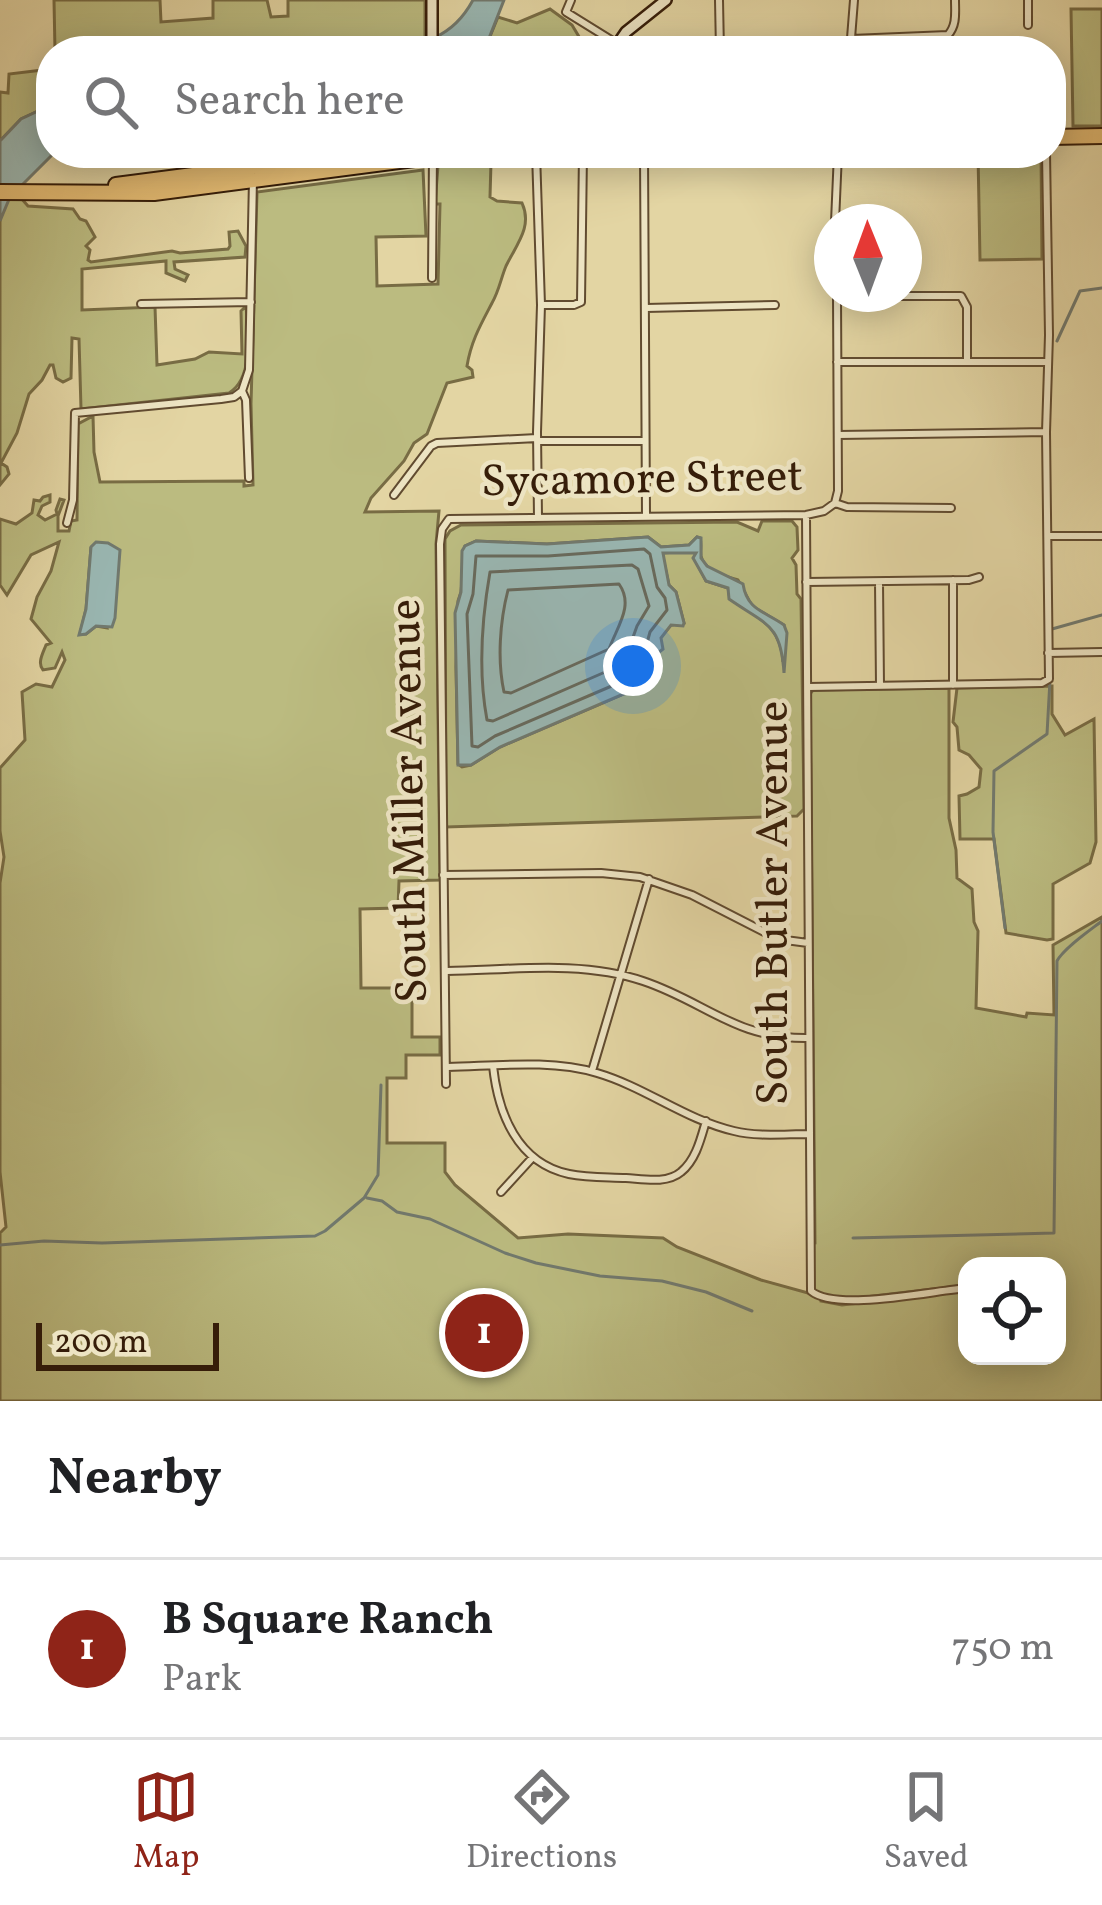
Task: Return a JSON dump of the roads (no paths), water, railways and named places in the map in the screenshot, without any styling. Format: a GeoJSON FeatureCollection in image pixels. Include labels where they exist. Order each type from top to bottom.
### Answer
{"type":"FeatureCollection","features":[{"type":"Feature","properties":{"kind":"highway"},"geometry":{"type":"LineString","coordinates":[[1066,137],[1102,136]]}},
{"type":"Feature","properties":{"kind":"highway"},"geometry":{"type":"LineString","coordinates":[[253,174],[284,168]]}},
{"type":"Feature","properties":{"kind":"highway"},"geometry":{"type":"LineString","coordinates":[[0,188],[137,184],[316,168]]}},
{"type":"Feature","properties":{"kind":"street"},"geometry":{"type":"LineString","coordinates":[[432,0],[432,36]]}},
{"type":"Feature","properties":{"kind":"street"},"geometry":{"type":"LineString","coordinates":[[571,0],[566,11],[600,36]]}},
{"type":"Feature","properties":{"kind":"street"},"geometry":{"type":"LineString","coordinates":[[627,36],[666,0]]}},
{"type":"Feature","properties":{"kind":"street"},"geometry":{"type":"LineString","coordinates":[[719,0],[720,36]]}},
{"type":"Feature","properties":{"kind":"street"},"geometry":{"type":"LineString","coordinates":[[851,36],[854,0]]}},
{"type":"Feature","properties":{"kind":"street"},"geometry":{"type":"LineString","coordinates":[[944,36],[953,29],[956,0]]}},
{"type":"Feature","properties":{"kind":"street"},"geometry":{"type":"LineString","coordinates":[[1028,0],[1028,25]]}},
{"type":"Feature","properties":{"kind":"street"},"geometry":{"type":"LineString","coordinates":[[431,168],[432,278]]}},
{"type":"Feature","properties":{"kind":"street"},"geometry":{"type":"LineString","coordinates":[[536,168],[541,305],[538,518]]}},
{"type":"Feature","properties":{"kind":"street"},"geometry":{"type":"LineString","coordinates":[[541,305],[580,302],[583,168]]}},
{"type":"Feature","properties":{"kind":"street"},"geometry":{"type":"LineString","coordinates":[[644,168],[646,518]]}},
{"type":"Feature","properties":{"kind":"street"},"geometry":{"type":"LineString","coordinates":[[837,204],[838,168]]}},
{"type":"Feature","properties":{"kind":"street"},"geometry":{"type":"LineString","coordinates":[[808,687],[1045,683],[1049,679],[1046,168]]}},
{"type":"Feature","properties":{"kind":"street"},"geometry":{"type":"LineString","coordinates":[[67,524],[73,500],[75,413],[220,400],[242,391],[249,370],[253,174]]}},
{"type":"Feature","properties":{"kind":"street"},"geometry":{"type":"LineString","coordinates":[[922,296],[961,296],[967,307],[967,362]]}},
{"type":"Feature","properties":{"kind":"street"},"geometry":{"type":"LineString","coordinates":[[141,304],[251,302]]}},
{"type":"Feature","properties":{"kind":"street"},"geometry":{"type":"LineString","coordinates":[[646,308],[775,305]]}},
{"type":"Feature","properties":{"kind":"street"},"geometry":{"type":"LineString","coordinates":[[836,312],[835,503],[952,508]]}},
{"type":"Feature","properties":{"kind":"street"},"geometry":{"type":"LineString","coordinates":[[837,362],[1048,362]]}},
{"type":"Feature","properties":{"kind":"street"},"geometry":{"type":"LineString","coordinates":[[242,391],[249,478]]}},
{"type":"Feature","properties":{"kind":"street"},"geometry":{"type":"LineString","coordinates":[[838,435],[1046,432]]}},
{"type":"Feature","properties":{"kind":"street"},"geometry":{"type":"LineString","coordinates":[[394,495],[431,446],[444,441],[645,440]]}},
{"type":"Feature","properties":{"kind":"street","name":"Sycamore Street"},"geometry":{"type":"LineString","coordinates":[[449,519],[806,514],[835,503]]}},
{"type":"Feature","properties":{"kind":"street","name":"South Butler Avenue"},"geometry":{"type":"LineString","coordinates":[[806,514],[811,1291],[819,1298],[843,1302],[958,1289]]}},
{"type":"Feature","properties":{"kind":"street","name":"South Miller Avenue"},"geometry":{"type":"LineString","coordinates":[[446,1084],[440,544],[449,519]]}},
{"type":"Feature","properties":{"kind":"street"},"geometry":{"type":"LineString","coordinates":[[1048,536],[1102,536]]}},
{"type":"Feature","properties":{"kind":"street"},"geometry":{"type":"LineString","coordinates":[[806,582],[979,577]]}},
{"type":"Feature","properties":{"kind":"street"},"geometry":{"type":"LineString","coordinates":[[953,580],[953,685]]}},
{"type":"Feature","properties":{"kind":"street"},"geometry":{"type":"LineString","coordinates":[[879,581],[880,686]]}},
{"type":"Feature","properties":{"kind":"street"},"geometry":{"type":"LineString","coordinates":[[1048,653],[1102,652]]}},
{"type":"Feature","properties":{"kind":"street"},"geometry":{"type":"LineString","coordinates":[[443,875],[612,873],[649,879],[692,895],[778,939],[808,944]]}},
{"type":"Feature","properties":{"kind":"street"},"geometry":{"type":"LineString","coordinates":[[592,1071],[649,879]]}},
{"type":"Feature","properties":{"kind":"street"},"geometry":{"type":"LineString","coordinates":[[446,971],[561,969],[621,975],[658,987],[755,1033],[808,1038]]}},
{"type":"Feature","properties":{"kind":"street"},"geometry":{"type":"LineString","coordinates":[[493,1066],[505,1122],[533,1157],[568,1174],[674,1176],[698,1147],[706,1121]]}},
{"type":"Feature","properties":{"kind":"street"},"geometry":{"type":"LineString","coordinates":[[447,1067],[592,1071],[744,1133],[809,1134]]}},
{"type":"Feature","properties":{"kind":"street"},"geometry":{"type":"LineString","coordinates":[[501,1192],[533,1157]]}},
{"type":"Feature","properties":{"kind":"water"},"geometry":{"type":"Polygon","coordinates":[[[473,0],[504,0],[490,36],[437,36],[464,14],[473,0]]]}},
{"type":"Feature","properties":{"kind":"water"},"geometry":{"type":"Polygon","coordinates":[[[36,112],[39,168],[10,197],[0,221],[0,141],[21,119],[36,112]]]}},
{"type":"Feature","properties":{"kind":"water"},"geometry":{"type":"Polygon","coordinates":[[[648,537],[661,547],[689,545],[701,538],[701,558],[707,566],[743,584],[752,605],[784,625],[784,673],[775,634],[729,599],[728,588],[706,581],[693,558],[696,553],[663,553],[684,623],[671,625],[661,638],[663,649],[653,663],[657,668],[626,693],[500,747],[471,765],[458,765],[455,613],[465,546],[476,541],[547,544],[648,537]]]}},
{"type":"Feature","properties":{"kind":"water"},"geometry":{"type":"Polygon","coordinates":[[[96,542],[120,550],[115,618],[112,627],[96,626],[79,635],[91,547],[96,542]]]}},
{"type":"Feature","properties":{"kind":"waterway"},"geometry":{"type":"LineString","coordinates":[[1057,341],[1080,291],[1102,288]]}},
{"type":"Feature","properties":{"kind":"waterway"},"geometry":{"type":"LineString","coordinates":[[1052,629],[1102,615]]}},
{"type":"Feature","properties":{"kind":"waterway"},"geometry":{"type":"LineString","coordinates":[[1005,928],[993,832],[994,771],[1047,734],[1050,680]]}},
{"type":"Feature","properties":{"kind":"waterway"},"geometry":{"type":"LineString","coordinates":[[853,1238],[1054,1233],[1057,961],[1102,921]]}},
{"type":"Feature","properties":{"kind":"waterway"},"geometry":{"type":"LineString","coordinates":[[0,1245],[315,1236],[364,1198],[378,1175],[381,1085]]}},
{"type":"Feature","properties":{"kind":"waterway"},"geometry":{"type":"LineString","coordinates":[[367,1198],[536,1263],[600,1276],[662,1281],[752,1311]]}},
{"type":"Feature","properties":{"kind":"place","name":"B Square Ranch"},"geometry":{"type":"Point","coordinates":[484,1333]}}]}
